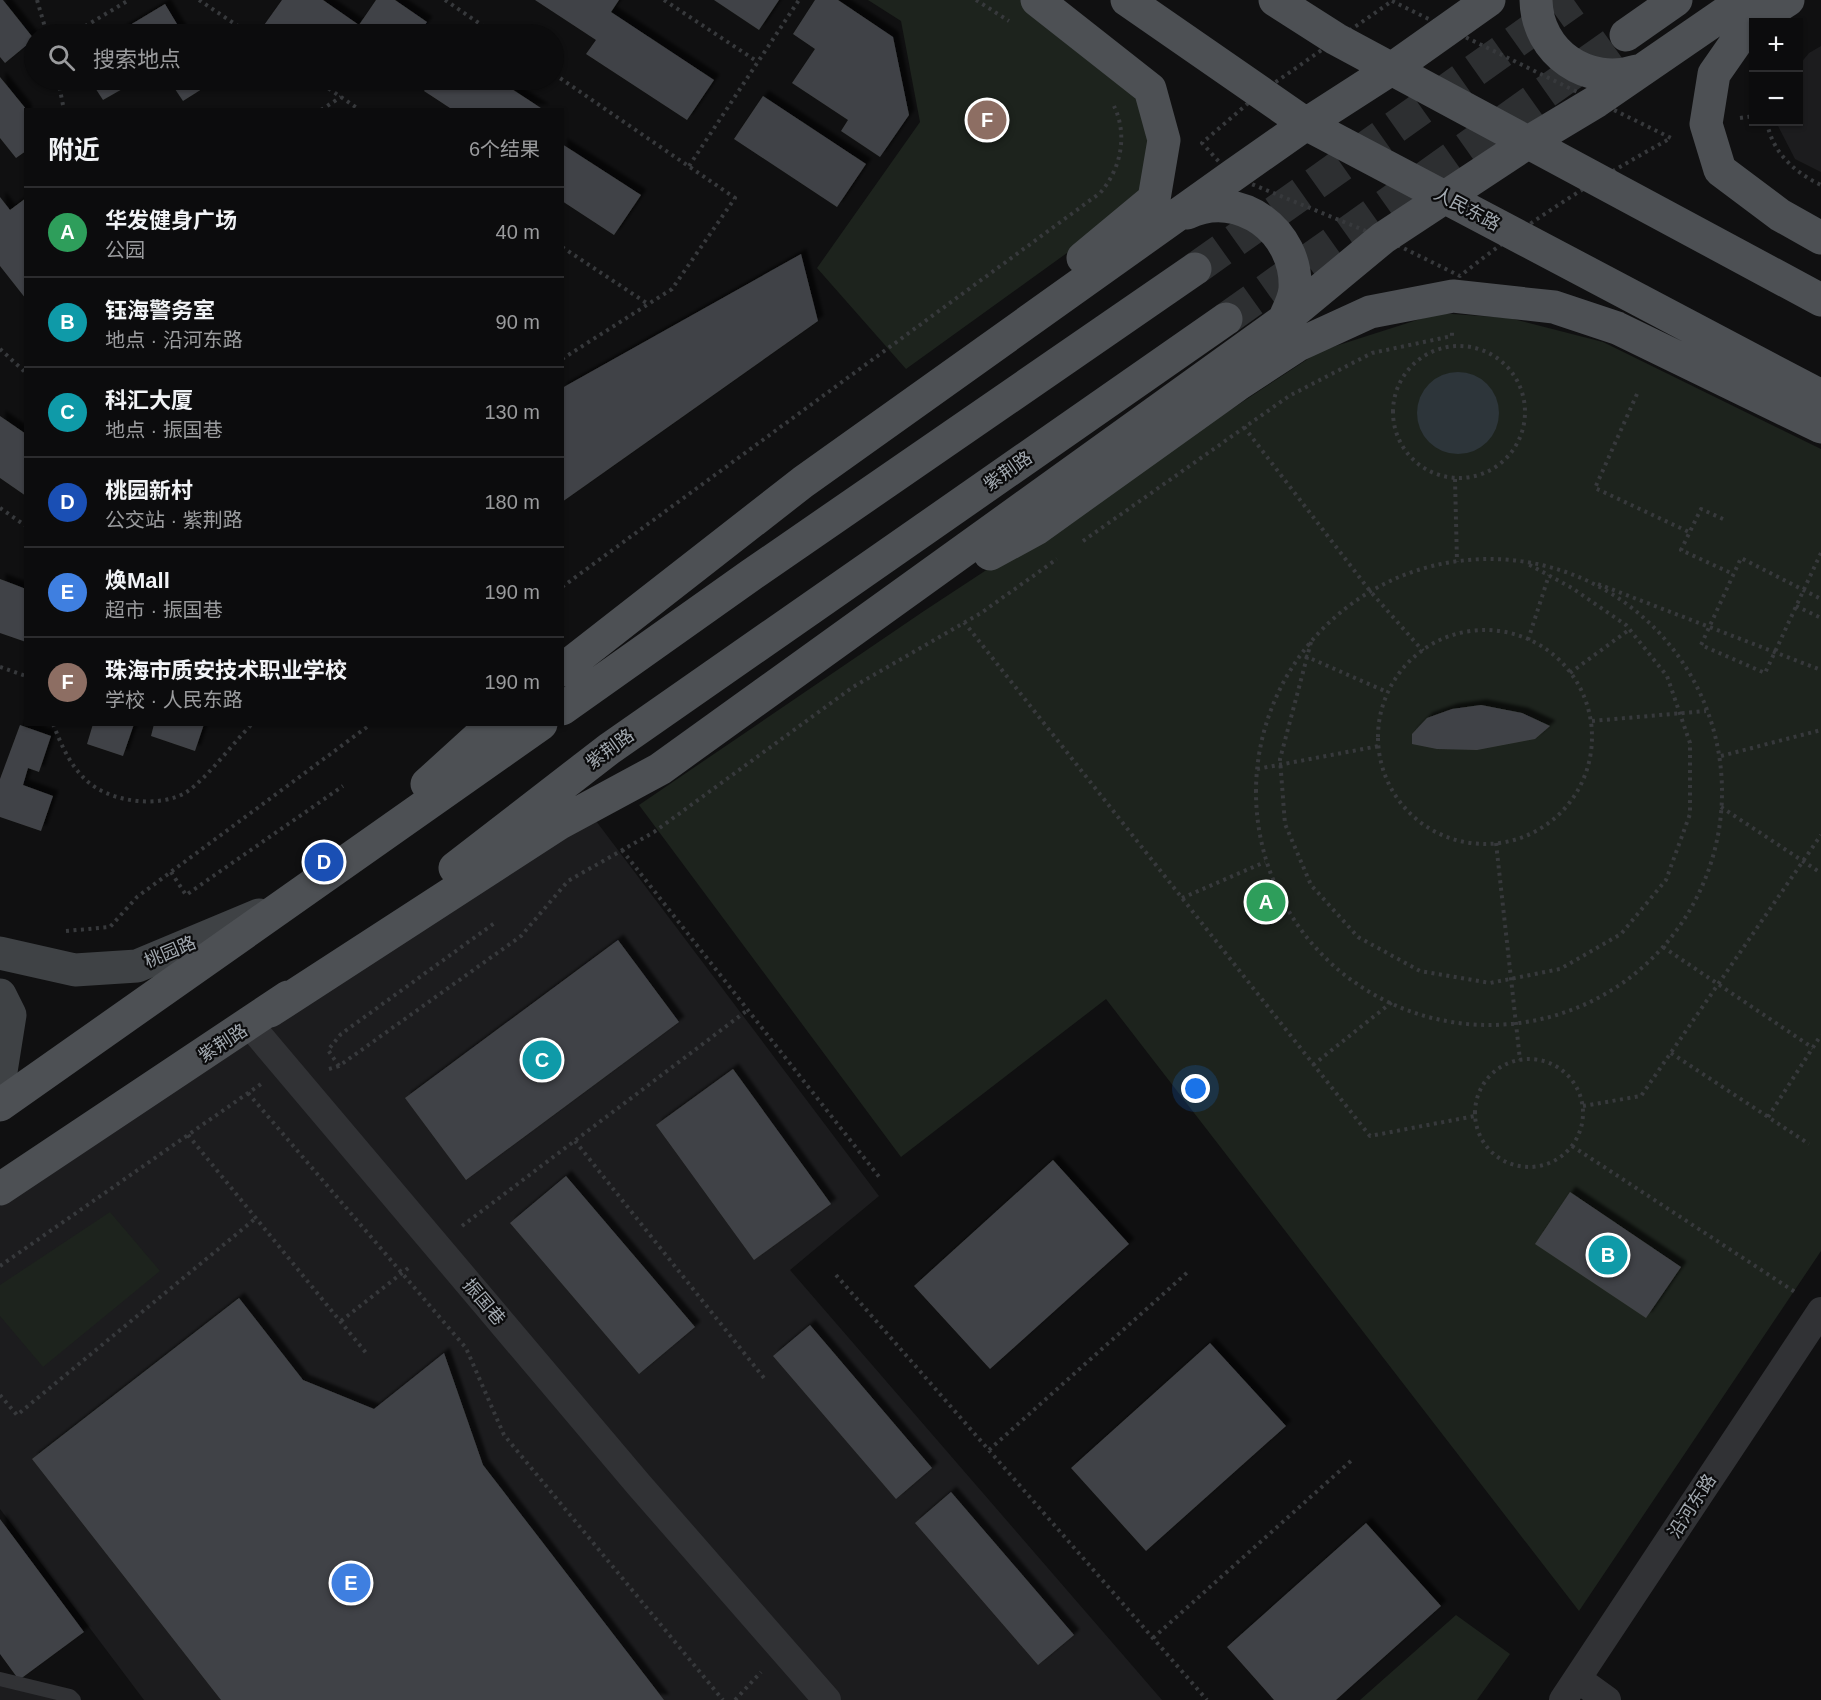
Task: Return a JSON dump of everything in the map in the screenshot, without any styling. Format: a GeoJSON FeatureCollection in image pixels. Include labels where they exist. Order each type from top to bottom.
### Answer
{"type":"FeatureCollection","features":[{"type":"Feature","properties":{"kind":"main road"},"geometry":{"type":"LineString","coordinates":[[694,567],[828,440],[1082,259],[1154,199],[1164,140],[1150,89],[1037,0]]}},
{"type":"Feature","properties":{"kind":"main road","name":"人民东路"},"geometry":{"type":"LineString","coordinates":[[1127,0],[1306,124],[1821,396]]}},
{"type":"Feature","properties":{"kind":"main road"},"geometry":{"type":"LineString","coordinates":[[1275,0],[1336,39],[1821,300]]}},
{"type":"Feature","properties":{"kind":"main road"},"geometry":{"type":"LineString","coordinates":[[564,668],[803,482],[1306,124],[1393,69],[1489,0]]}},
{"type":"Feature","properties":{"kind":"main road"},"geometry":{"type":"LineString","coordinates":[[1536,0],[1541,25],[1550,44],[1574,66],[1607,77],[1643,69]]}},
{"type":"Feature","properties":{"kind":"main road"},"geometry":{"type":"LineString","coordinates":[[1626,35],[1676,0]]}},
{"type":"Feature","properties":{"kind":"main road"},"geometry":{"type":"LineString","coordinates":[[260,1018],[560,823],[660,770],[1284,320],[1383,238],[1527,143],[1597,101],[1744,0]]}},
{"type":"Feature","properties":{"kind":"main road"},"geometry":{"type":"LineString","coordinates":[[1761,18],[1788,0]]}},
{"type":"Feature","properties":{"kind":"main road"},"geometry":{"type":"LineString","coordinates":[[1749,26],[1714,74],[1706,124],[1720,170],[1780,215],[1821,238]]}},
{"type":"Feature","properties":{"kind":"main road"},"geometry":{"type":"LineString","coordinates":[[1170,220],[1209,205],[1224,204],[1255,216],[1271,228],[1287,248],[1294,275],[1295,291],[1284,320]]}},
{"type":"Feature","properties":{"kind":"main road"},"geometry":{"type":"LineString","coordinates":[[564,708],[751,575],[1194,269]]}},
{"type":"Feature","properties":{"kind":"main road"},"geometry":{"type":"LineString","coordinates":[[873,618],[1036,529],[1237,385],[1298,345],[1370,312],[1456,286],[1554,307],[1617,328],[1821,427]]}},
{"type":"Feature","properties":{"kind":"main road","name":"紫荆路"},"geometry":{"type":"LineString","coordinates":[[0,1189],[260,1018],[609,748],[1226,319]]}},
{"type":"Feature","properties":{"kind":"main road"},"geometry":{"type":"LineString","coordinates":[[298,898],[491,726]]}},
{"type":"Feature","properties":{"kind":"main road"},"geometry":{"type":"LineString","coordinates":[[0,1105],[298,898],[538,726]]}},
{"type":"Feature","properties":{"kind":"street","name":"桃园路"},"geometry":{"type":"LineString","coordinates":[[0,952],[75,970],[137,966],[298,898]]}},
{"type":"Feature","properties":{"kind":"street"},"geometry":{"type":"LineString","coordinates":[[0,995],[10,1015],[0,1078]]}},
{"type":"Feature","properties":{"kind":"street","name":"振国巷"},"geometry":{"type":"LineString","coordinates":[[260,1018],[296,1079],[719,1578],[827,1700]]}},
{"type":"Feature","properties":{"kind":"street","name":"沿河东路"},"geometry":{"type":"LineString","coordinates":[[1571,1689],[1811,1304]]}},
{"type":"Feature","properties":{"kind":"street"},"geometry":{"type":"LineString","coordinates":[[1571,1689],[1607,1700]]}},
{"type":"Feature","properties":{"kind":"lane"},"geometry":{"type":"LineString","coordinates":[[0,1679],[70,1696],[74,1700]]}},
{"type":"Feature","properties":{"kind":"path"},"geometry":{"type":"LineString","coordinates":[[37,0],[44,24]]}},
{"type":"Feature","properties":{"kind":"path"},"geometry":{"type":"LineString","coordinates":[[89,24],[129,0]]}},
{"type":"Feature","properties":{"kind":"path"},"geometry":{"type":"LineString","coordinates":[[199,0],[235,24]]}},
{"type":"Feature","properties":{"kind":"path"},"geometry":{"type":"LineString","coordinates":[[445,0],[481,24]]}},
{"type":"Feature","properties":{"kind":"path"},"geometry":{"type":"LineString","coordinates":[[664,0],[758,62]]}},
{"type":"Feature","properties":{"kind":"path"},"geometry":{"type":"LineString","coordinates":[[689,166],[799,0]]}},
{"type":"Feature","properties":{"kind":"path"},"geometry":{"type":"LineString","coordinates":[[976,0],[1017,26]]}},
{"type":"Feature","properties":{"kind":"path"},"geometry":{"type":"LineString","coordinates":[[1452,346],[1456,286],[1513,234],[1596,180],[1671,138],[1392,0],[1260,93],[1202,143],[1232,176],[1383,238],[1456,286]]}},
{"type":"Feature","properties":{"kind":"path"},"geometry":{"type":"LineString","coordinates":[[564,81],[735,198],[672,289],[564,358]]}},
{"type":"Feature","properties":{"kind":"path"},"geometry":{"type":"LineString","coordinates":[[60,90],[64,108]]}},
{"type":"Feature","properties":{"kind":"path"},"geometry":{"type":"LineString","coordinates":[[332,90],[357,108]]}},
{"type":"Feature","properties":{"kind":"path"},"geometry":{"type":"LineString","coordinates":[[324,108],[341,96]]}},
{"type":"Feature","properties":{"kind":"path"},"geometry":{"type":"LineString","coordinates":[[564,586],[1101,193],[1116,170],[1121,140],[1121,125],[1111,99]]}},
{"type":"Feature","properties":{"kind":"path"},"geometry":{"type":"LineString","coordinates":[[1768,126],[1769,136],[1781,156],[1796,170],[1821,185]]}},
{"type":"Feature","properties":{"kind":"path"},"geometry":{"type":"LineString","coordinates":[[564,248],[648,304]]}},
{"type":"Feature","properties":{"kind":"path"},"geometry":{"type":"LineString","coordinates":[[1078,544],[1289,396],[1372,352],[1452,336]]}},
{"type":"Feature","properties":{"kind":"path"},"geometry":{"type":"LineString","coordinates":[[1452,346],[1474,347],[1495,356],[1511,370],[1522,389],[1527,411],[1523,432],[1513,452],[1497,467],[1477,476],[1455,479],[1434,474],[1415,462],[1402,445],[1393,425],[1393,403],[1400,382],[1406,373],[1413,364],[1430,352],[1452,346]]}},
{"type":"Feature","properties":{"kind":"path"},"geometry":{"type":"LineString","coordinates":[[0,349],[24,371]]}},
{"type":"Feature","properties":{"kind":"path"},"geometry":{"type":"LineString","coordinates":[[1637,394],[1595,488],[1689,532]]}},
{"type":"Feature","properties":{"kind":"path"},"geometry":{"type":"LineString","coordinates":[[1245,427],[1370,591],[1423,651]]}},
{"type":"Feature","properties":{"kind":"path"},"geometry":{"type":"LineString","coordinates":[[1455,479],[1457,562]]}},
{"type":"Feature","properties":{"kind":"path"},"geometry":{"type":"LineString","coordinates":[[0,508],[24,525]]}},
{"type":"Feature","properties":{"kind":"path"},"geometry":{"type":"LineString","coordinates":[[1722,519],[1701,509],[1681,550],[1733,574]]}},
{"type":"Feature","properties":{"kind":"path"},"geometry":{"type":"LineString","coordinates":[[1821,553],[1804,590],[1765,673],[1701,645],[1741,558],[1804,590],[1821,599]]}},
{"type":"Feature","properties":{"kind":"path"},"geometry":{"type":"LineString","coordinates":[[0,1266],[267,1080],[296,1079],[339,1066],[521,936],[568,881],[654,832],[853,687],[964,622],[1059,558]]}},
{"type":"Feature","properties":{"kind":"path"},"geometry":{"type":"LineString","coordinates":[[1313,635],[1293,706],[1281,765],[1285,824],[1311,885],[1358,937],[1420,971],[1490,983],[1560,969],[1621,934],[1666,880],[1690,814],[1690,743],[1667,676],[1630,629],[1521,560]]}},
{"type":"Feature","properties":{"kind":"path"},"geometry":{"type":"LineString","coordinates":[[1592,582],[1653,626],[1698,686],[1721,756],[1721,830],[1698,900],[1654,960],[1593,1003],[1516,1025],[1435,1020],[1361,988],[1302,934],[1265,862],[1254,783],[1271,704],[1301,654],[1313,635],[1376,586],[1447,561],[1521,560],[1592,582],[1821,670]]}},
{"type":"Feature","properties":{"kind":"path"},"geometry":{"type":"LineString","coordinates":[[1816,564],[1821,566]]}},
{"type":"Feature","properties":{"kind":"path"},"geometry":{"type":"LineString","coordinates":[[1528,640],[1550,570]]}},
{"type":"Feature","properties":{"kind":"path"},"geometry":{"type":"LineString","coordinates":[[1796,606],[1821,618]]}},
{"type":"Feature","properties":{"kind":"path"},"geometry":{"type":"LineString","coordinates":[[964,622],[1370,1136],[1475,1116]]}},
{"type":"Feature","properties":{"kind":"path"},"geometry":{"type":"LineString","coordinates":[[1570,673],[1630,629]]}},
{"type":"Feature","properties":{"kind":"path"},"geometry":{"type":"LineString","coordinates":[[1470,631],[1505,632],[1528,640],[1539,643],[1570,673],[1585,696],[1593,730],[1590,765],[1576,797],[1551,823],[1520,840],[1485,845],[1450,839],[1418,822],[1395,796],[1380,762],[1377,727],[1387,692],[1407,663],[1436,641],[1470,631]]}},
{"type":"Feature","properties":{"kind":"path"},"geometry":{"type":"LineString","coordinates":[[1301,654],[1387,692]]}},
{"type":"Feature","properties":{"kind":"path"},"geometry":{"type":"LineString","coordinates":[[0,667],[24,675]]}},
{"type":"Feature","properties":{"kind":"path"},"geometry":{"type":"LineString","coordinates":[[1592,721],[1706,711]]}},
{"type":"Feature","properties":{"kind":"path"},"geometry":{"type":"LineString","coordinates":[[54,726],[67,758],[84,779],[110,794],[157,803],[188,791],[250,726]]}},
{"type":"Feature","properties":{"kind":"path"},"geometry":{"type":"LineString","coordinates":[[64,931],[110,927],[137,897],[368,726]]}},
{"type":"Feature","properties":{"kind":"path"},"geometry":{"type":"LineString","coordinates":[[1721,756],[1821,730]]}},
{"type":"Feature","properties":{"kind":"path"},"geometry":{"type":"LineString","coordinates":[[1257,769],[1379,746]]}},
{"type":"Feature","properties":{"kind":"path"},"geometry":{"type":"LineString","coordinates":[[171,872],[186,895],[343,786]]}},
{"type":"Feature","properties":{"kind":"path"},"geometry":{"type":"LineString","coordinates":[[1721,807],[1821,873]]}},
{"type":"Feature","properties":{"kind":"path"},"geometry":{"type":"LineString","coordinates":[[1583,1106],[1641,1096],[1821,835]]}},
{"type":"Feature","properties":{"kind":"path"},"geometry":{"type":"LineString","coordinates":[[1496,843],[1520,1060]]}},
{"type":"Feature","properties":{"kind":"path"},"geometry":{"type":"LineString","coordinates":[[622,850],[880,1178]]}},
{"type":"Feature","properties":{"kind":"path"},"geometry":{"type":"LineString","coordinates":[[1182,898],[1265,862]]}},
{"type":"Feature","properties":{"kind":"path"},"geometry":{"type":"LineString","coordinates":[[339,1066],[328,1050],[341,1034],[496,922]]}},
{"type":"Feature","properties":{"kind":"path"},"geometry":{"type":"LineString","coordinates":[[1663,947],[1813,1048]]}},
{"type":"Feature","properties":{"kind":"path"},"geometry":{"type":"LineString","coordinates":[[1313,1065],[1392,1002]]}},
{"type":"Feature","properties":{"kind":"path"},"geometry":{"type":"LineString","coordinates":[[341,1322],[436,1245],[749,1009]]}},
{"type":"Feature","properties":{"kind":"path"},"geometry":{"type":"LineString","coordinates":[[1768,1117],[1821,1035]]}},
{"type":"Feature","properties":{"kind":"path"},"geometry":{"type":"LineString","coordinates":[[1671,1053],[1809,1144]]}},
{"type":"Feature","properties":{"kind":"path"},"geometry":{"type":"LineString","coordinates":[[1520,1060],[1548,1062],[1564,1071],[1576,1085],[1583,1106],[1584,1119],[1579,1136],[1572,1146],[1555,1161],[1537,1166],[1520,1166],[1502,1160],[1489,1148],[1479,1133],[1475,1116],[1478,1098],[1485,1082],[1497,1070],[1520,1060]]}},
{"type":"Feature","properties":{"kind":"path"},"geometry":{"type":"LineString","coordinates":[[248,1093],[466,1348],[504,1436],[723,1700]]}},
{"type":"Feature","properties":{"kind":"path"},"geometry":{"type":"LineString","coordinates":[[188,1135],[368,1354]]}},
{"type":"Feature","properties":{"kind":"path"},"geometry":{"type":"LineString","coordinates":[[575,1141],[764,1378]]}},
{"type":"Feature","properties":{"kind":"path"},"geometry":{"type":"LineString","coordinates":[[1572,1146],[1811,1304]]}},
{"type":"Feature","properties":{"kind":"path"},"geometry":{"type":"LineString","coordinates":[[0,1395],[17,1415],[256,1218]]}},
{"type":"Feature","properties":{"kind":"path"},"geometry":{"type":"LineString","coordinates":[[989,1450],[1190,1270]]}},
{"type":"Feature","properties":{"kind":"path"},"geometry":{"type":"LineString","coordinates":[[836,1275],[1207,1700]]}},
{"type":"Feature","properties":{"kind":"path"},"geometry":{"type":"LineString","coordinates":[[1154,1638],[1353,1459]]}},
{"type":"Feature","properties":{"kind":"path"},"geometry":{"type":"LineString","coordinates":[[735,1700],[782,1649]]}},
{"type":"Feature","properties":{"kind":"shaded area"},"geometry":{"type":"Polygon","coordinates":[[[868,0],[1023,0],[1141,90],[1155,131],[1146,196],[906,369],[817,268],[920,122],[901,21],[868,0]]]}},
{"type":"Feature","properties":{"kind":"shaded area"},"geometry":{"type":"Polygon","coordinates":[[[1821,46],[1821,172],[1795,159],[1778,126],[1803,126],[1803,60],[1809,53],[1821,46]]]}},
{"type":"Feature","properties":{"kind":"shaded area"},"geometry":{"type":"Polygon","coordinates":[[[1439,313],[1509,318],[1603,342],[1821,449],[1821,1251],[1579,1611],[1106,999],[901,1157],[639,805],[924,611],[1320,351],[1439,313]]]}},
{"type":"Feature","properties":{"kind":"shaded area"},"geometry":{"type":"Polygon","coordinates":[[[1458,372],[1474,376],[1487,384],[1495,397],[1499,413],[1495,429],[1487,442],[1474,450],[1458,454],[1442,450],[1429,442],[1421,429],[1417,413],[1421,397],[1429,384],[1442,376],[1458,372]]]}},
{"type":"Feature","properties":{"kind":"shaded area"},"geometry":{"type":"Polygon","coordinates":[[[587,809],[879,1196],[790,1270],[1162,1700],[144,1700],[0,1509],[0,1206],[250,1025],[587,809]]]}},
{"type":"Feature","properties":{"kind":"shaded area"},"geometry":{"type":"Polygon","coordinates":[[[110,1212],[160,1271],[43,1367],[0,1316],[0,1285],[110,1212]]]}},
{"type":"Feature","properties":{"kind":"shaded area"},"geometry":{"type":"Polygon","coordinates":[[[1456,1615],[1510,1654],[1477,1700],[1360,1700],[1456,1615]]]}},
{"type":"Feature","properties":{"kind":"shaded area"},"geometry":{"type":"Polygon","coordinates":[[[0,1679],[73,1700],[0,1700],[0,1679]]]}},
{"type":"Feature","properties":{"kind":"building"},"geometry":{"type":"Polygon","coordinates":[[[0,0],[3,0],[24,26],[24,47],[5,63],[0,57],[0,0]]]}},
{"type":"Feature","properties":{"kind":"building"},"geometry":{"type":"Polygon","coordinates":[[[282,0],[323,0],[358,24],[265,24],[282,0]]]}},
{"type":"Feature","properties":{"kind":"building"},"geometry":{"type":"Polygon","coordinates":[[[376,0],[395,0],[427,22],[426,24],[360,24],[376,0]]]}},
{"type":"Feature","properties":{"kind":"building"},"geometry":{"type":"Polygon","coordinates":[[[535,0],[619,0],[611,12],[714,80],[687,120],[586,54],[596,40],[535,0]]]}},
{"type":"Feature","properties":{"kind":"building"},"geometry":{"type":"Polygon","coordinates":[[[714,0],[779,0],[759,30],[714,0]]]}},
{"type":"Feature","properties":{"kind":"building"},"geometry":{"type":"Polygon","coordinates":[[[815,0],[838,0],[893,37],[909,115],[880,157],[841,131],[848,120],[792,83],[815,49],[793,34],[815,0]]]}},
{"type":"Feature","properties":{"kind":"building"},"geometry":{"type":"Polygon","coordinates":[[[165,4],[177,24],[132,24],[165,4]]]}},
{"type":"Feature","properties":{"kind":"building"},"geometry":{"type":"Polygon","coordinates":[[[0,77],[25,108],[24,152],[16,158],[0,138],[0,77]]]}},
{"type":"Feature","properties":{"kind":"building"},"geometry":{"type":"Polygon","coordinates":[[[96,90],[120,90],[103,100],[96,90]]]}},
{"type":"Feature","properties":{"kind":"building"},"geometry":{"type":"Polygon","coordinates":[[[176,90],[200,90],[183,101],[176,90]]]}},
{"type":"Feature","properties":{"kind":"building"},"geometry":{"type":"Polygon","coordinates":[[[513,90],[541,108],[450,108],[424,91],[513,90]]]}},
{"type":"Feature","properties":{"kind":"building"},"geometry":{"type":"Polygon","coordinates":[[[763,96],[866,164],[837,207],[734,139],[763,96]]]}},
{"type":"Feature","properties":{"kind":"building"},"geometry":{"type":"Polygon","coordinates":[[[564,145],[641,195],[614,235],[564,202],[564,145]]]}},
{"type":"Feature","properties":{"kind":"building"},"geometry":{"type":"Polygon","coordinates":[[[0,197],[10,210],[24,200],[24,296],[0,266],[0,197]]]}},
{"type":"Feature","properties":{"kind":"building"},"geometry":{"type":"Polygon","coordinates":[[[801,254],[818,321],[564,501],[564,387],[801,254]]]}},
{"type":"Feature","properties":{"kind":"building"},"geometry":{"type":"Polygon","coordinates":[[[0,416],[24,433],[24,495],[0,478],[0,416]]]}},
{"type":"Feature","properties":{"kind":"building"},"geometry":{"type":"Polygon","coordinates":[[[0,579],[24,588],[24,641],[0,633],[0,579]]]}},
{"type":"Feature","properties":{"kind":"building"},"geometry":{"type":"Polygon","coordinates":[[[1481,705],[1522,713],[1550,726],[1535,739],[1477,750],[1437,749],[1412,744],[1412,734],[1427,718],[1452,709],[1481,705]]]}},
{"type":"Feature","properties":{"kind":"building"},"geometry":{"type":"Polygon","coordinates":[[[20,725],[51,736],[39,772],[28,768],[23,785],[53,796],[41,831],[0,817],[0,779],[20,725]]]}},
{"type":"Feature","properties":{"kind":"building"},"geometry":{"type":"Polygon","coordinates":[[[92,726],[133,726],[123,756],[87,744],[92,726]]]}},
{"type":"Feature","properties":{"kind":"building"},"geometry":{"type":"Polygon","coordinates":[[[154,726],[203,726],[195,751],[151,736],[154,726]]]}},
{"type":"Feature","properties":{"kind":"building"},"geometry":{"type":"Polygon","coordinates":[[[618,940],[679,1022],[466,1180],[405,1098],[618,940]]]}},
{"type":"Feature","properties":{"kind":"building"},"geometry":{"type":"Polygon","coordinates":[[[733,1069],[831,1204],[754,1260],[656,1125],[733,1069]]]}},
{"type":"Feature","properties":{"kind":"building"},"geometry":{"type":"Polygon","coordinates":[[[1053,1160],[1129,1244],[990,1369],[914,1286],[1053,1160]]]}},
{"type":"Feature","properties":{"kind":"building"},"geometry":{"type":"Polygon","coordinates":[[[566,1176],[695,1327],[639,1374],[510,1223],[566,1176]]]}},
{"type":"Feature","properties":{"kind":"building"},"geometry":{"type":"Polygon","coordinates":[[[1570,1192],[1681,1267],[1646,1318],[1535,1244],[1570,1192]]]}},
{"type":"Feature","properties":{"kind":"building"},"geometry":{"type":"Polygon","coordinates":[[[239,1298],[303,1380],[374,1409],[444,1353],[483,1465],[664,1700],[221,1700],[32,1459],[239,1298]]]}},
{"type":"Feature","properties":{"kind":"building"},"geometry":{"type":"Polygon","coordinates":[[[810,1325],[932,1468],[896,1499],[773,1356],[810,1325]]]}},
{"type":"Feature","properties":{"kind":"building"},"geometry":{"type":"Polygon","coordinates":[[[1210,1343],[1286,1426],[1146,1551],[1071,1468],[1210,1343]]]}},
{"type":"Feature","properties":{"kind":"building"},"geometry":{"type":"Polygon","coordinates":[[[951,1492],[1074,1635],[1038,1665],[915,1523],[951,1492]]]}},
{"type":"Feature","properties":{"kind":"building"},"geometry":{"type":"Polygon","coordinates":[[[0,1519],[84,1632],[19,1680],[0,1654],[0,1519]]]}},
{"type":"Feature","properties":{"kind":"building"},"geometry":{"type":"Polygon","coordinates":[[[1366,1523],[1441,1606],[1336,1700],[1274,1700],[1227,1647],[1366,1523]]]}},
{"type":"Feature","properties":{"kind":"tunnel"},"geometry":{"type":"LineString","coordinates":[[1195,269],[1574,0]]}},
{"type":"Feature","properties":{"kind":"tunnel"},"geometry":{"type":"LineString","coordinates":[[1226,319],[1626,35]]}},
{"type":"Feature","properties":{"kind":"place","name":"珠海市质安技术职业学校"},"geometry":{"type":"Point","coordinates":[987,120]}},
{"type":"Feature","properties":{"kind":"place","name":"桃园新村"},"geometry":{"type":"Point","coordinates":[324,862]}},
{"type":"Feature","properties":{"kind":"place","name":"华发健身广场"},"geometry":{"type":"Point","coordinates":[1266,902]}},
{"type":"Feature","properties":{"kind":"place","name":"科汇大厦"},"geometry":{"type":"Point","coordinates":[542,1060]}},
{"type":"Feature","properties":{"kind":"place","name":"钰海警务室"},"geometry":{"type":"Point","coordinates":[1608,1255]}},
{"type":"Feature","properties":{"kind":"place","name":"焕Mall"},"geometry":{"type":"Point","coordinates":[351,1583]}}]}
